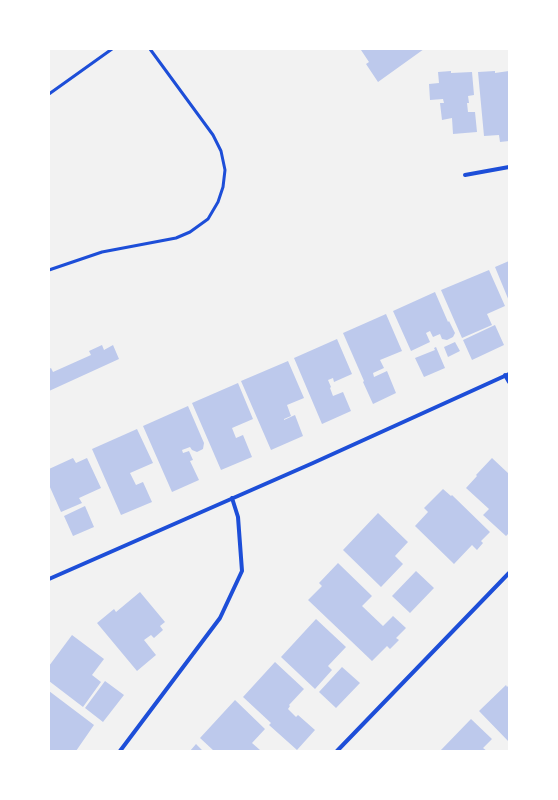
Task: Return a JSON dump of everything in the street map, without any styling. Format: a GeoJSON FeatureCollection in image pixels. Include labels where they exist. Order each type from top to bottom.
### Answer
{"type":"FeatureCollection","features":[{"type":"Feature","properties":{"kind":"street"},"geometry":{"type":"LineString","coordinates":[[465,175],[509,167]]}},
{"type":"Feature","properties":{"kind":"street"},"geometry":{"type":"LineString","coordinates":[[49,579],[313,463],[507,374],[509,382]]}},
{"type":"Feature","properties":{"kind":"street"},"geometry":{"type":"LineString","coordinates":[[120,751],[220,618],[242,571],[238,517],[232,498]]}},
{"type":"Feature","properties":{"kind":"street"},"geometry":{"type":"LineString","coordinates":[[337,751],[509,573]]}},
{"type":"Feature","properties":{"kind":"lane"},"geometry":{"type":"LineString","coordinates":[[49,94],[112,49]]}},
{"type":"Feature","properties":{"kind":"lane"},"geometry":{"type":"LineString","coordinates":[[49,270],[102,252],[176,238],[190,232],[208,219],[218,202],[223,187],[225,170],[221,151],[213,135],[150,49]]}},
{"type":"Feature","properties":{"kind":"building"},"geometry":{"type":"Polygon","coordinates":[[[424,49],[378,82],[366,64],[369,62],[361,50],[424,49]]]}},
{"type":"Feature","properties":{"kind":"building"},"geometry":{"type":"Polygon","coordinates":[[[451,71],[451,73],[472,72],[474,95],[468,96],[469,103],[467,103],[468,112],[475,112],[477,132],[453,134],[452,118],[442,120],[440,103],[444,103],[443,99],[430,100],[429,84],[439,83],[438,72],[451,71]]]}},
{"type":"Feature","properties":{"kind":"building"},"geometry":{"type":"Polygon","coordinates":[[[495,71],[495,73],[509,71],[509,141],[500,142],[499,135],[484,136],[478,72],[495,71]]]}},
{"type":"Feature","properties":{"kind":"building"},"geometry":{"type":"Polygon","coordinates":[[[509,261],[509,301],[495,267],[509,261]]]}},
{"type":"Feature","properties":{"kind":"building"},"geometry":{"type":"Polygon","coordinates":[[[489,270],[505,306],[487,314],[492,325],[462,338],[441,290],[489,270]]]}},
{"type":"Feature","properties":{"kind":"building"},"geometry":{"type":"Polygon","coordinates":[[[435,292],[448,322],[449,321],[455,333],[453,337],[447,340],[442,339],[440,334],[433,337],[430,331],[426,333],[430,342],[411,351],[393,311],[435,292]]]}},
{"type":"Feature","properties":{"kind":"building"},"geometry":{"type":"Polygon","coordinates":[[[386,314],[402,351],[380,360],[384,368],[373,373],[374,377],[387,371],[396,393],[373,404],[343,333],[386,314]]]}},
{"type":"Feature","properties":{"kind":"building"},"geometry":{"type":"Polygon","coordinates":[[[495,325],[504,345],[472,360],[463,340],[495,325]]]}},
{"type":"Feature","properties":{"kind":"building"},"geometry":{"type":"Polygon","coordinates":[[[337,339],[352,374],[334,382],[333,378],[328,380],[333,396],[343,392],[351,411],[322,424],[294,358],[337,339]]]}},
{"type":"Feature","properties":{"kind":"building"},"geometry":{"type":"Polygon","coordinates":[[[455,342],[460,351],[448,357],[444,347],[455,342]]]}},
{"type":"Feature","properties":{"kind":"building"},"geometry":{"type":"Polygon","coordinates":[[[102,345],[104,350],[113,345],[119,359],[49,391],[49,369],[51,368],[53,372],[91,355],[89,351],[102,345]]]}},
{"type":"Feature","properties":{"kind":"building"},"geometry":{"type":"Polygon","coordinates":[[[436,347],[445,368],[424,377],[415,358],[435,350],[434,348],[436,347]]]}},
{"type":"Feature","properties":{"kind":"building"},"geometry":{"type":"Polygon","coordinates":[[[288,361],[304,398],[287,405],[291,416],[284,420],[295,415],[303,436],[271,450],[241,381],[288,361]]]}},
{"type":"Feature","properties":{"kind":"building"},"geometry":{"type":"Polygon","coordinates":[[[238,383],[253,419],[232,428],[236,438],[243,435],[252,457],[221,470],[192,403],[238,383]]]}},
{"type":"Feature","properties":{"kind":"building"},"geometry":{"type":"Polygon","coordinates":[[[188,406],[204,443],[203,449],[197,452],[192,450],[190,447],[182,450],[183,453],[189,451],[193,460],[190,461],[199,480],[172,492],[143,426],[188,406]]]}},
{"type":"Feature","properties":{"kind":"building"},"geometry":{"type":"Polygon","coordinates":[[[137,429],[153,463],[130,473],[136,485],[143,482],[152,502],[121,515],[92,449],[137,429]]]}},
{"type":"Feature","properties":{"kind":"building"},"geometry":{"type":"Polygon","coordinates":[[[73,458],[76,463],[87,458],[101,488],[79,498],[82,503],[61,512],[49,485],[49,469],[73,458]]]}},
{"type":"Feature","properties":{"kind":"building"},"geometry":{"type":"Polygon","coordinates":[[[492,458],[509,474],[509,533],[506,536],[483,515],[489,509],[466,488],[492,458]]]}},
{"type":"Feature","properties":{"kind":"building"},"geometry":{"type":"Polygon","coordinates":[[[443,489],[451,496],[452,495],[490,532],[481,541],[483,543],[477,550],[472,545],[454,564],[415,526],[428,512],[424,508],[443,489]]]}},
{"type":"Feature","properties":{"kind":"building"},"geometry":{"type":"Polygon","coordinates":[[[85,506],[94,527],[73,536],[64,516],[85,506]]]}},
{"type":"Feature","properties":{"kind":"building"},"geometry":{"type":"Polygon","coordinates":[[[378,513],[408,542],[395,556],[403,564],[381,587],[343,550],[378,513]]]}},
{"type":"Feature","properties":{"kind":"building"},"geometry":{"type":"Polygon","coordinates":[[[338,563],[372,596],[362,606],[383,626],[393,616],[406,628],[396,638],[399,640],[390,649],[387,646],[372,661],[308,600],[322,586],[319,583],[338,563]]]}},
{"type":"Feature","properties":{"kind":"building"},"geometry":{"type":"Polygon","coordinates":[[[416,571],[434,588],[410,613],[392,596],[416,571]]]}},
{"type":"Feature","properties":{"kind":"building"},"geometry":{"type":"Polygon","coordinates":[[[140,592],[165,622],[160,626],[163,630],[154,638],[151,635],[144,640],[156,655],[137,671],[97,623],[114,609],[116,612],[140,592]]]}},
{"type":"Feature","properties":{"kind":"building"},"geometry":{"type":"Polygon","coordinates":[[[316,619],[346,647],[328,666],[332,670],[315,689],[281,657],[316,619]]]}},
{"type":"Feature","properties":{"kind":"building"},"geometry":{"type":"Polygon","coordinates":[[[72,635],[104,659],[92,675],[101,682],[83,707],[49,681],[49,666],[72,635]]]}},
{"type":"Feature","properties":{"kind":"building"},"geometry":{"type":"Polygon","coordinates":[[[275,662],[304,689],[289,705],[290,706],[288,709],[296,717],[298,715],[315,730],[297,750],[269,725],[271,723],[243,697],[275,662]]]}},
{"type":"Feature","properties":{"kind":"building"},"geometry":{"type":"Polygon","coordinates":[[[342,667],[360,683],[336,708],[319,692],[342,667]]]}},
{"type":"Feature","properties":{"kind":"building"},"geometry":{"type":"Polygon","coordinates":[[[105,681],[124,695],[103,722],[85,708],[105,681]]]}},
{"type":"Feature","properties":{"kind":"building"},"geometry":{"type":"Polygon","coordinates":[[[506,685],[507,687],[509,685],[509,742],[479,711],[506,685]]]}},
{"type":"Feature","properties":{"kind":"building"},"geometry":{"type":"Polygon","coordinates":[[[49,691],[94,725],[76,751],[49,751],[49,691]]]}},
{"type":"Feature","properties":{"kind":"building"},"geometry":{"type":"Polygon","coordinates":[[[235,700],[265,729],[252,743],[260,750],[259,751],[214,751],[200,738],[235,700]]]}},
{"type":"Feature","properties":{"kind":"building"},"geometry":{"type":"Polygon","coordinates":[[[471,719],[492,739],[483,748],[487,751],[440,751],[471,719]]]}},
{"type":"Feature","properties":{"kind":"building"},"geometry":{"type":"Polygon","coordinates":[[[196,744],[203,751],[190,751],[196,744]]]}}]}
